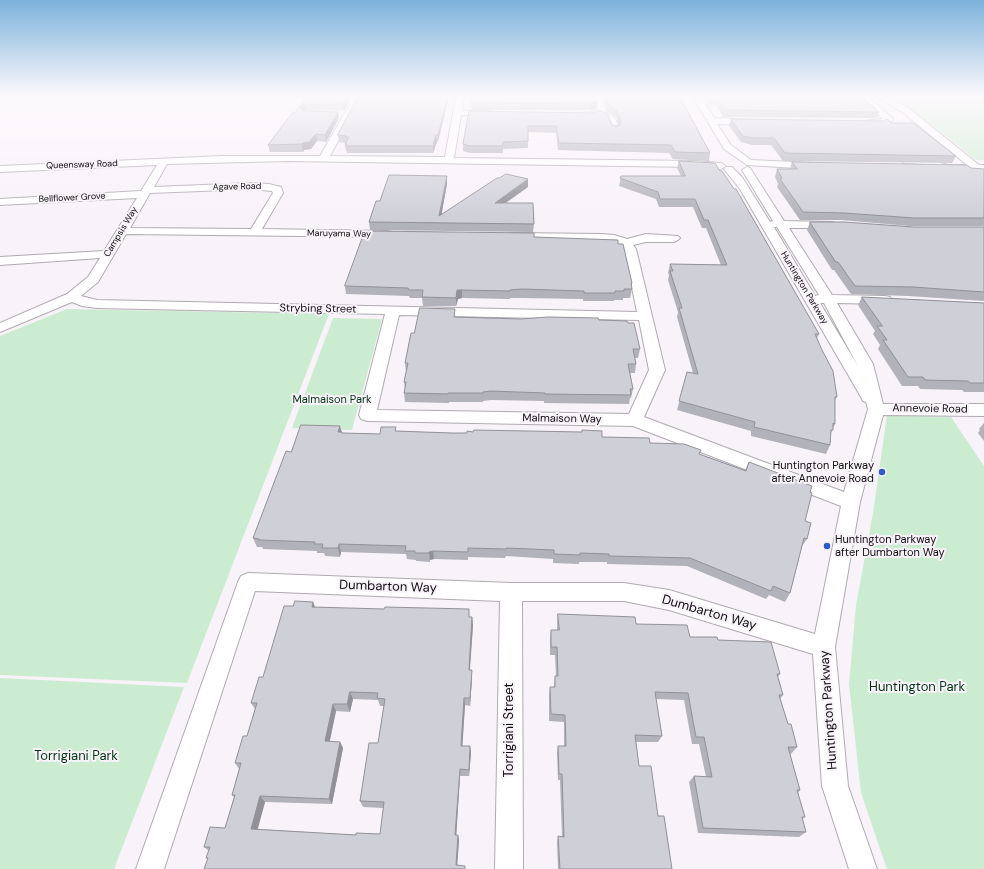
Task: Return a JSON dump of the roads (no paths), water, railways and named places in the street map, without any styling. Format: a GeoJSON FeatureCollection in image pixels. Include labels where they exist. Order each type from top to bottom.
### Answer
{"type":"FeatureCollection","features":[{"type":"Feature","properties":{"kind":"street"},"geometry":{"type":"LineString","coordinates":[[323,159],[336,138]]}},
{"type":"Feature","properties":{"kind":"street"},"geometry":{"type":"LineString","coordinates":[[449,161],[453,138]]}},
{"type":"Feature","properties":{"kind":"street"},"geometry":{"type":"LineString","coordinates":[[722,138],[727,146],[748,165],[821,165]]}},
{"type":"Feature","properties":{"kind":"street"},"geometry":{"type":"LineString","coordinates":[[940,138],[978,168]]}},
{"type":"Feature","properties":{"kind":"street","name":"Queensway Road"},"geometry":{"type":"LineString","coordinates":[[0,169],[222,159],[674,164],[721,163],[748,165]]}},
{"type":"Feature","properties":{"kind":"street","name":"Campsis Way"},"geometry":{"type":"LineString","coordinates":[[72,297],[93,279],[164,162]]}},
{"type":"Feature","properties":{"kind":"street","name":"Huntington Parkway"},"geometry":{"type":"LineString","coordinates":[[721,163],[741,182],[876,409]]}},
{"type":"Feature","properties":{"kind":"street"},"geometry":{"type":"LineString","coordinates":[[900,164],[947,168],[978,168]]}},
{"type":"Feature","properties":{"kind":"street","name":"Huntington Parkway"},"geometry":{"type":"LineString","coordinates":[[748,165],[865,364],[876,409],[851,502],[824,647],[835,786],[863,869]]}},
{"type":"Feature","properties":{"kind":"street"},"geometry":{"type":"LineString","coordinates":[[928,174],[967,175],[978,168]]}},
{"type":"Feature","properties":{"kind":"street","name":"Agave Road"},"geometry":{"type":"LineString","coordinates":[[145,192],[252,186],[276,189],[278,193],[254,233]]}},
{"type":"Feature","properties":{"kind":"street","name":"Bellflower Grove"},"geometry":{"type":"LineString","coordinates":[[0,202],[145,192]]}},
{"type":"Feature","properties":{"kind":"street"},"geometry":{"type":"LineString","coordinates":[[766,224],[841,225]]}},
{"type":"Feature","properties":{"kind":"street","name":"Maruyama Way"},"geometry":{"type":"LineString","coordinates":[[122,232],[396,234]]}},
{"type":"Feature","properties":{"kind":"street"},"geometry":{"type":"LineString","coordinates":[[499,236],[601,237],[616,238],[627,243],[630,249],[657,370],[635,420]]}},
{"type":"Feature","properties":{"kind":"street"},"geometry":{"type":"LineString","coordinates":[[627,243],[646,238],[674,238]]}},
{"type":"Feature","properties":{"kind":"street"},"geometry":{"type":"LineString","coordinates":[[0,261],[108,254]]}},
{"type":"Feature","properties":{"kind":"street"},"geometry":{"type":"LineString","coordinates":[[0,328],[72,297]]}},
{"type":"Feature","properties":{"kind":"street","name":"Strybing Street"},"geometry":{"type":"LineString","coordinates":[[72,297],[82,302],[97,304],[644,316]]}},
{"type":"Feature","properties":{"kind":"street"},"geometry":{"type":"LineString","coordinates":[[811,299],[896,300]]}},
{"type":"Feature","properties":{"kind":"street","name":"Malmaison Way"},"geometry":{"type":"LineString","coordinates":[[393,311],[367,415],[635,420],[851,502]]}},
{"type":"Feature","properties":{"kind":"street","name":"Annevoie Road"},"geometry":{"type":"LineString","coordinates":[[876,409],[984,410]]}},
{"type":"Feature","properties":{"kind":"street","name":"Dumbarton Way"},"geometry":{"type":"LineString","coordinates":[[150,869],[248,582],[512,592],[624,592],[669,600],[824,647]]}},
{"type":"Feature","properties":{"kind":"street","name":"Torrigiani Street"},"geometry":{"type":"LineString","coordinates":[[509,869],[512,592]]}},
{"type":"Feature","properties":{"kind":"place","name":"Huntington Parkway after Annevoie Road"},"geometry":{"type":"Point","coordinates":[882,472]}},
{"type":"Feature","properties":{"kind":"place","name":"Huntington Parkway after Dumbarton Way"},"geometry":{"type":"Point","coordinates":[827,546]}},
{"type":"Feature","properties":{"kind":"park label","name":"Malmaison Park"},"geometry":{"type":"Point","coordinates":[332,400]}},
{"type":"Feature","properties":{"kind":"park label","name":"Huntington Park"},"geometry":{"type":"Point","coordinates":[917,688]}},
{"type":"Feature","properties":{"kind":"park label","name":"Torrigiani Park"},"geometry":{"type":"Point","coordinates":[76,757]}}]}
